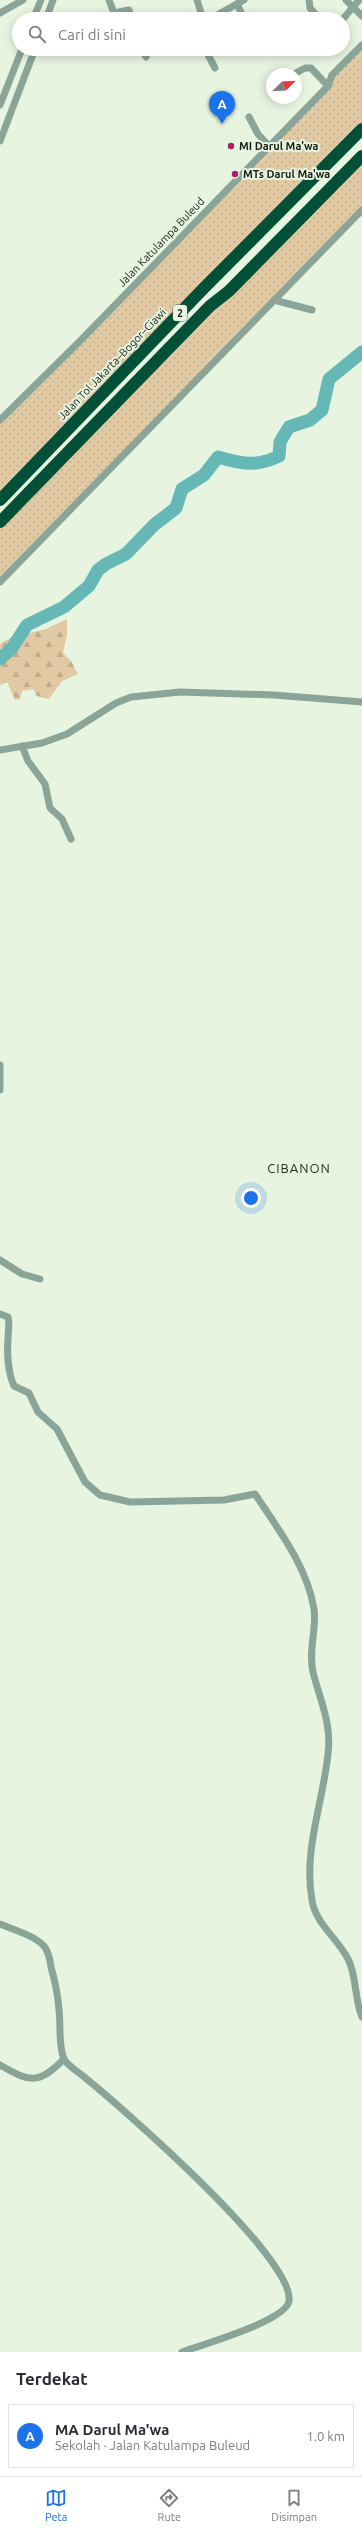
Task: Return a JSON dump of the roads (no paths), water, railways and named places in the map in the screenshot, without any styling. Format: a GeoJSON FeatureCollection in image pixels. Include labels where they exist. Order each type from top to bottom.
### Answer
{"type":"FeatureCollection","features":[{"type":"Feature","properties":{"kind":"highway","name":"Jalan Tol Jakarta–Bogor–Ciawi"},"geometry":{"type":"LineString","coordinates":[[0,500],[202,290],[362,129]]}},
{"type":"Feature","properties":{"kind":"highway","name":"2"},"geometry":{"type":"LineString","coordinates":[[0,522],[210,306],[229,291],[362,156]]}},
{"type":"Feature","properties":{"kind":"street"},"geometry":{"type":"LineString","coordinates":[[0,13],[23,0]]}},
{"type":"Feature","properties":{"kind":"street"},"geometry":{"type":"LineString","coordinates":[[36,12],[41,0]]}},
{"type":"Feature","properties":{"kind":"street"},"geometry":{"type":"LineString","coordinates":[[49,12],[53,0]]}},
{"type":"Feature","properties":{"kind":"street"},"geometry":{"type":"LineString","coordinates":[[109,0],[114,12]]}},
{"type":"Feature","properties":{"kind":"street"},"geometry":{"type":"LineString","coordinates":[[197,0],[200,12]]}},
{"type":"Feature","properties":{"kind":"street"},"geometry":{"type":"LineString","coordinates":[[223,12],[244,0]]}},
{"type":"Feature","properties":{"kind":"street"},"geometry":{"type":"LineString","coordinates":[[309,0],[310,8],[314,12]]}},
{"type":"Feature","properties":{"kind":"street"},"geometry":{"type":"LineString","coordinates":[[346,0],[362,16]]}},
{"type":"Feature","properties":{"kind":"street"},"geometry":{"type":"LineString","coordinates":[[349,12],[359,0]]}},
{"type":"Feature","properties":{"kind":"street"},"geometry":{"type":"LineString","coordinates":[[238,4],[241,12]]}},
{"type":"Feature","properties":{"kind":"street"},"geometry":{"type":"LineString","coordinates":[[118,12],[128,9],[129,12]]}},
{"type":"Feature","properties":{"kind":"street","name":"Jalan Katulampa Buleud"},"geometry":{"type":"LineString","coordinates":[[0,420],[80,341],[270,147],[328,86],[332,75],[362,45]]}},
{"type":"Feature","properties":{"kind":"street"},"geometry":{"type":"LineString","coordinates":[[0,105],[19,56]]}},
{"type":"Feature","properties":{"kind":"street"},"geometry":{"type":"LineString","coordinates":[[0,141],[32,56]]}},
{"type":"Feature","properties":{"kind":"street"},"geometry":{"type":"LineString","coordinates":[[209,56],[215,68]]}},
{"type":"Feature","properties":{"kind":"street"},"geometry":{"type":"LineString","coordinates":[[302,70],[311,68],[328,86]]}},
{"type":"Feature","properties":{"kind":"street"},"geometry":{"type":"LineString","coordinates":[[249,117],[258,134],[270,147]]}},
{"type":"Feature","properties":{"kind":"street"},"geometry":{"type":"LineString","coordinates":[[0,582],[155,426],[274,300],[362,210]]}},
{"type":"Feature","properties":{"kind":"street"},"geometry":{"type":"LineString","coordinates":[[274,300],[312,310]]}},
{"type":"Feature","properties":{"kind":"street"},"geometry":{"type":"LineString","coordinates":[[0,750],[42,743],[67,734],[116,703],[131,697],[180,692],[274,695],[362,702]]}},
{"type":"Feature","properties":{"kind":"street"},"geometry":{"type":"LineString","coordinates":[[22,746],[28,761],[45,784],[50,808],[62,819],[71,838]]}},
{"type":"Feature","properties":{"kind":"street"},"geometry":{"type":"LineString","coordinates":[[0,1068],[0,1090]]}},
{"type":"Feature","properties":{"kind":"street"},"geometry":{"type":"LineString","coordinates":[[0,1260],[22,1274],[40,1280]]}},
{"type":"Feature","properties":{"kind":"street"},"geometry":{"type":"LineString","coordinates":[[0,1314],[8,1317],[9,1320],[8,1340],[12,1382],[17,1388],[30,1393],[38,1412],[54,1425],[85,1482],[93,1490],[100,1495],[130,1502],[224,1500],[256,1494],[303,1571],[314,1610],[311,1649],[313,1667],[329,1728],[324,1788],[309,1858],[312,1901],[318,1916],[348,1959],[356,2005],[362,2017]]}},
{"type":"Feature","properties":{"kind":"street"},"geometry":{"type":"LineString","coordinates":[[0,1924],[40,1943],[48,1952],[58,1997],[61,2041],[64,2059],[134,2117],[201,2181],[256,2242],[288,2290],[288,2303],[277,2314],[256,2326],[182,2352]]}},
{"type":"Feature","properties":{"kind":"street"},"geometry":{"type":"LineString","coordinates":[[0,2065],[27,2078],[38,2078],[48,2075],[64,2059]]}},
{"type":"Feature","properties":{"kind":"waterway"},"geometry":{"type":"LineString","coordinates":[[0,659],[12,648],[27,625],[64,607],[89,586],[98,570],[106,564],[126,554],[154,525],[176,508],[182,489],[204,475],[218,457],[242,463],[256,463],[279,456],[280,442],[289,427],[310,420],[322,410],[329,379],[362,352]]}},
{"type":"Feature","properties":{"kind":"place","name":"MA Darul Ma'wa"},"geometry":{"type":"Point","coordinates":[222,124]}},
{"type":"Feature","properties":{"kind":"place","name":"MI Darul Ma'wa"},"geometry":{"type":"Point","coordinates":[231,146]}},
{"type":"Feature","properties":{"kind":"place","name":"MTs Darul Ma'wa"},"geometry":{"type":"Point","coordinates":[235,174]}},
{"type":"Feature","properties":{"kind":"district","name":"CIBANON"},"geometry":{"type":"Point","coordinates":[299,1168]}}]}
